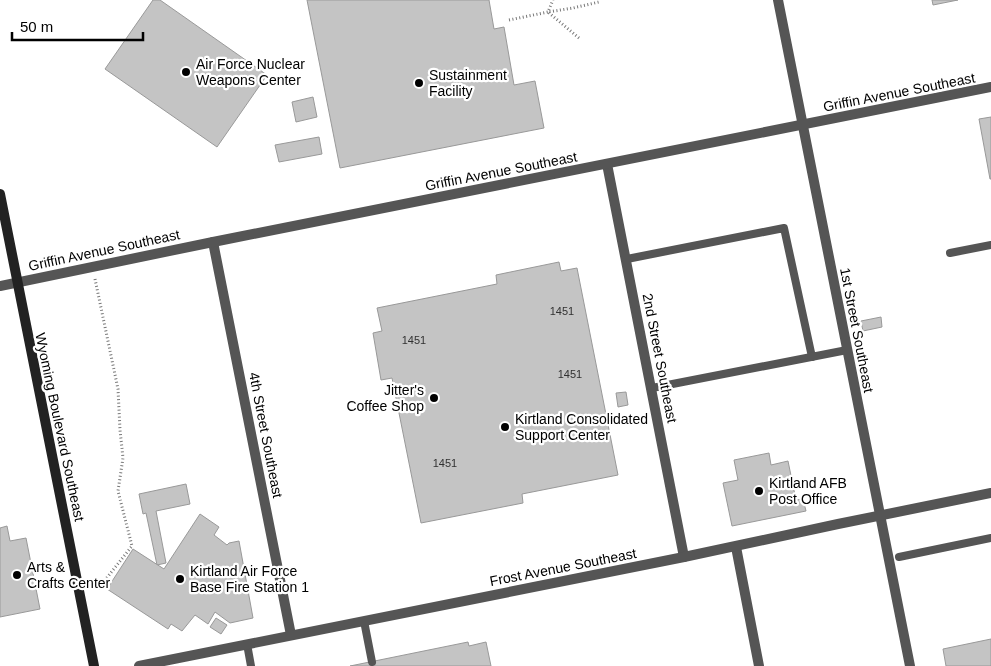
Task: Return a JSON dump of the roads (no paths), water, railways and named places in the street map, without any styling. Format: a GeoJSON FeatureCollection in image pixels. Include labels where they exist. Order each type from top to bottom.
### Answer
{"type":"FeatureCollection","features":[{"type":"Feature","properties":{"kind":"main road","name":"Wyoming Boulevard Southeast"},"geometry":{"type":"LineString","coordinates":[[0,194],[94,666]]}},
{"type":"Feature","properties":{"kind":"street","name":"1st Street Southeast"},"geometry":{"type":"LineString","coordinates":[[778,0],[910,666]]}},
{"type":"Feature","properties":{"kind":"street","name":"Griffin Avenue Southeast"},"geometry":{"type":"LineString","coordinates":[[0,286],[991,87]]}},
{"type":"Feature","properties":{"kind":"street","name":"2nd Street Southeast"},"geometry":{"type":"LineString","coordinates":[[607,164],[684,557]]}},
{"type":"Feature","properties":{"kind":"street","name":"4th Street Southeast"},"geometry":{"type":"LineString","coordinates":[[213,242],[292,635]]}},
{"type":"Feature","properties":{"kind":"street","name":"Frost Avenue Southeast"},"geometry":{"type":"LineString","coordinates":[[139,666],[736,547],[991,493]]}},
{"type":"Feature","properties":{"kind":"street"},"geometry":{"type":"LineString","coordinates":[[736,547],[759,666]]}},
{"type":"Feature","properties":{"kind":"lane"},"geometry":{"type":"LineString","coordinates":[[627,259],[784,228],[812,357]]}},
{"type":"Feature","properties":{"kind":"lane"},"geometry":{"type":"LineString","coordinates":[[950,253],[991,245]]}},
{"type":"Feature","properties":{"kind":"lane"},"geometry":{"type":"LineString","coordinates":[[652,388],[847,350]]}},
{"type":"Feature","properties":{"kind":"lane"},"geometry":{"type":"LineString","coordinates":[[899,556],[991,538]]}},
{"type":"Feature","properties":{"kind":"lane"},"geometry":{"type":"LineString","coordinates":[[364,621],[372,662]]}},
{"type":"Feature","properties":{"kind":"lane"},"geometry":{"type":"LineString","coordinates":[[247,644],[251,666]]}},
{"type":"Feature","properties":{"kind":"place","name":"Air Force Nuclear Weapons Center"},"geometry":{"type":"Point","coordinates":[186,72]}},
{"type":"Feature","properties":{"kind":"place","name":"Sustainment Facility"},"geometry":{"type":"Point","coordinates":[419,83]}},
{"type":"Feature","properties":{"kind":"place","name":"Jitter's Coffee Shop"},"geometry":{"type":"Point","coordinates":[434,398]}},
{"type":"Feature","properties":{"kind":"place","name":"Kirtland Consolidated Support Center"},"geometry":{"type":"Point","coordinates":[505,427]}},
{"type":"Feature","properties":{"kind":"place","name":"Kirtland AFB Post Office"},"geometry":{"type":"Point","coordinates":[759,491]}},
{"type":"Feature","properties":{"kind":"place","name":"Arts & Crafts Center"},"geometry":{"type":"Point","coordinates":[17,575]}},
{"type":"Feature","properties":{"kind":"place","name":"Kirtland Air Force Base Fire Station 1"},"geometry":{"type":"Point","coordinates":[180,579]}}]}
